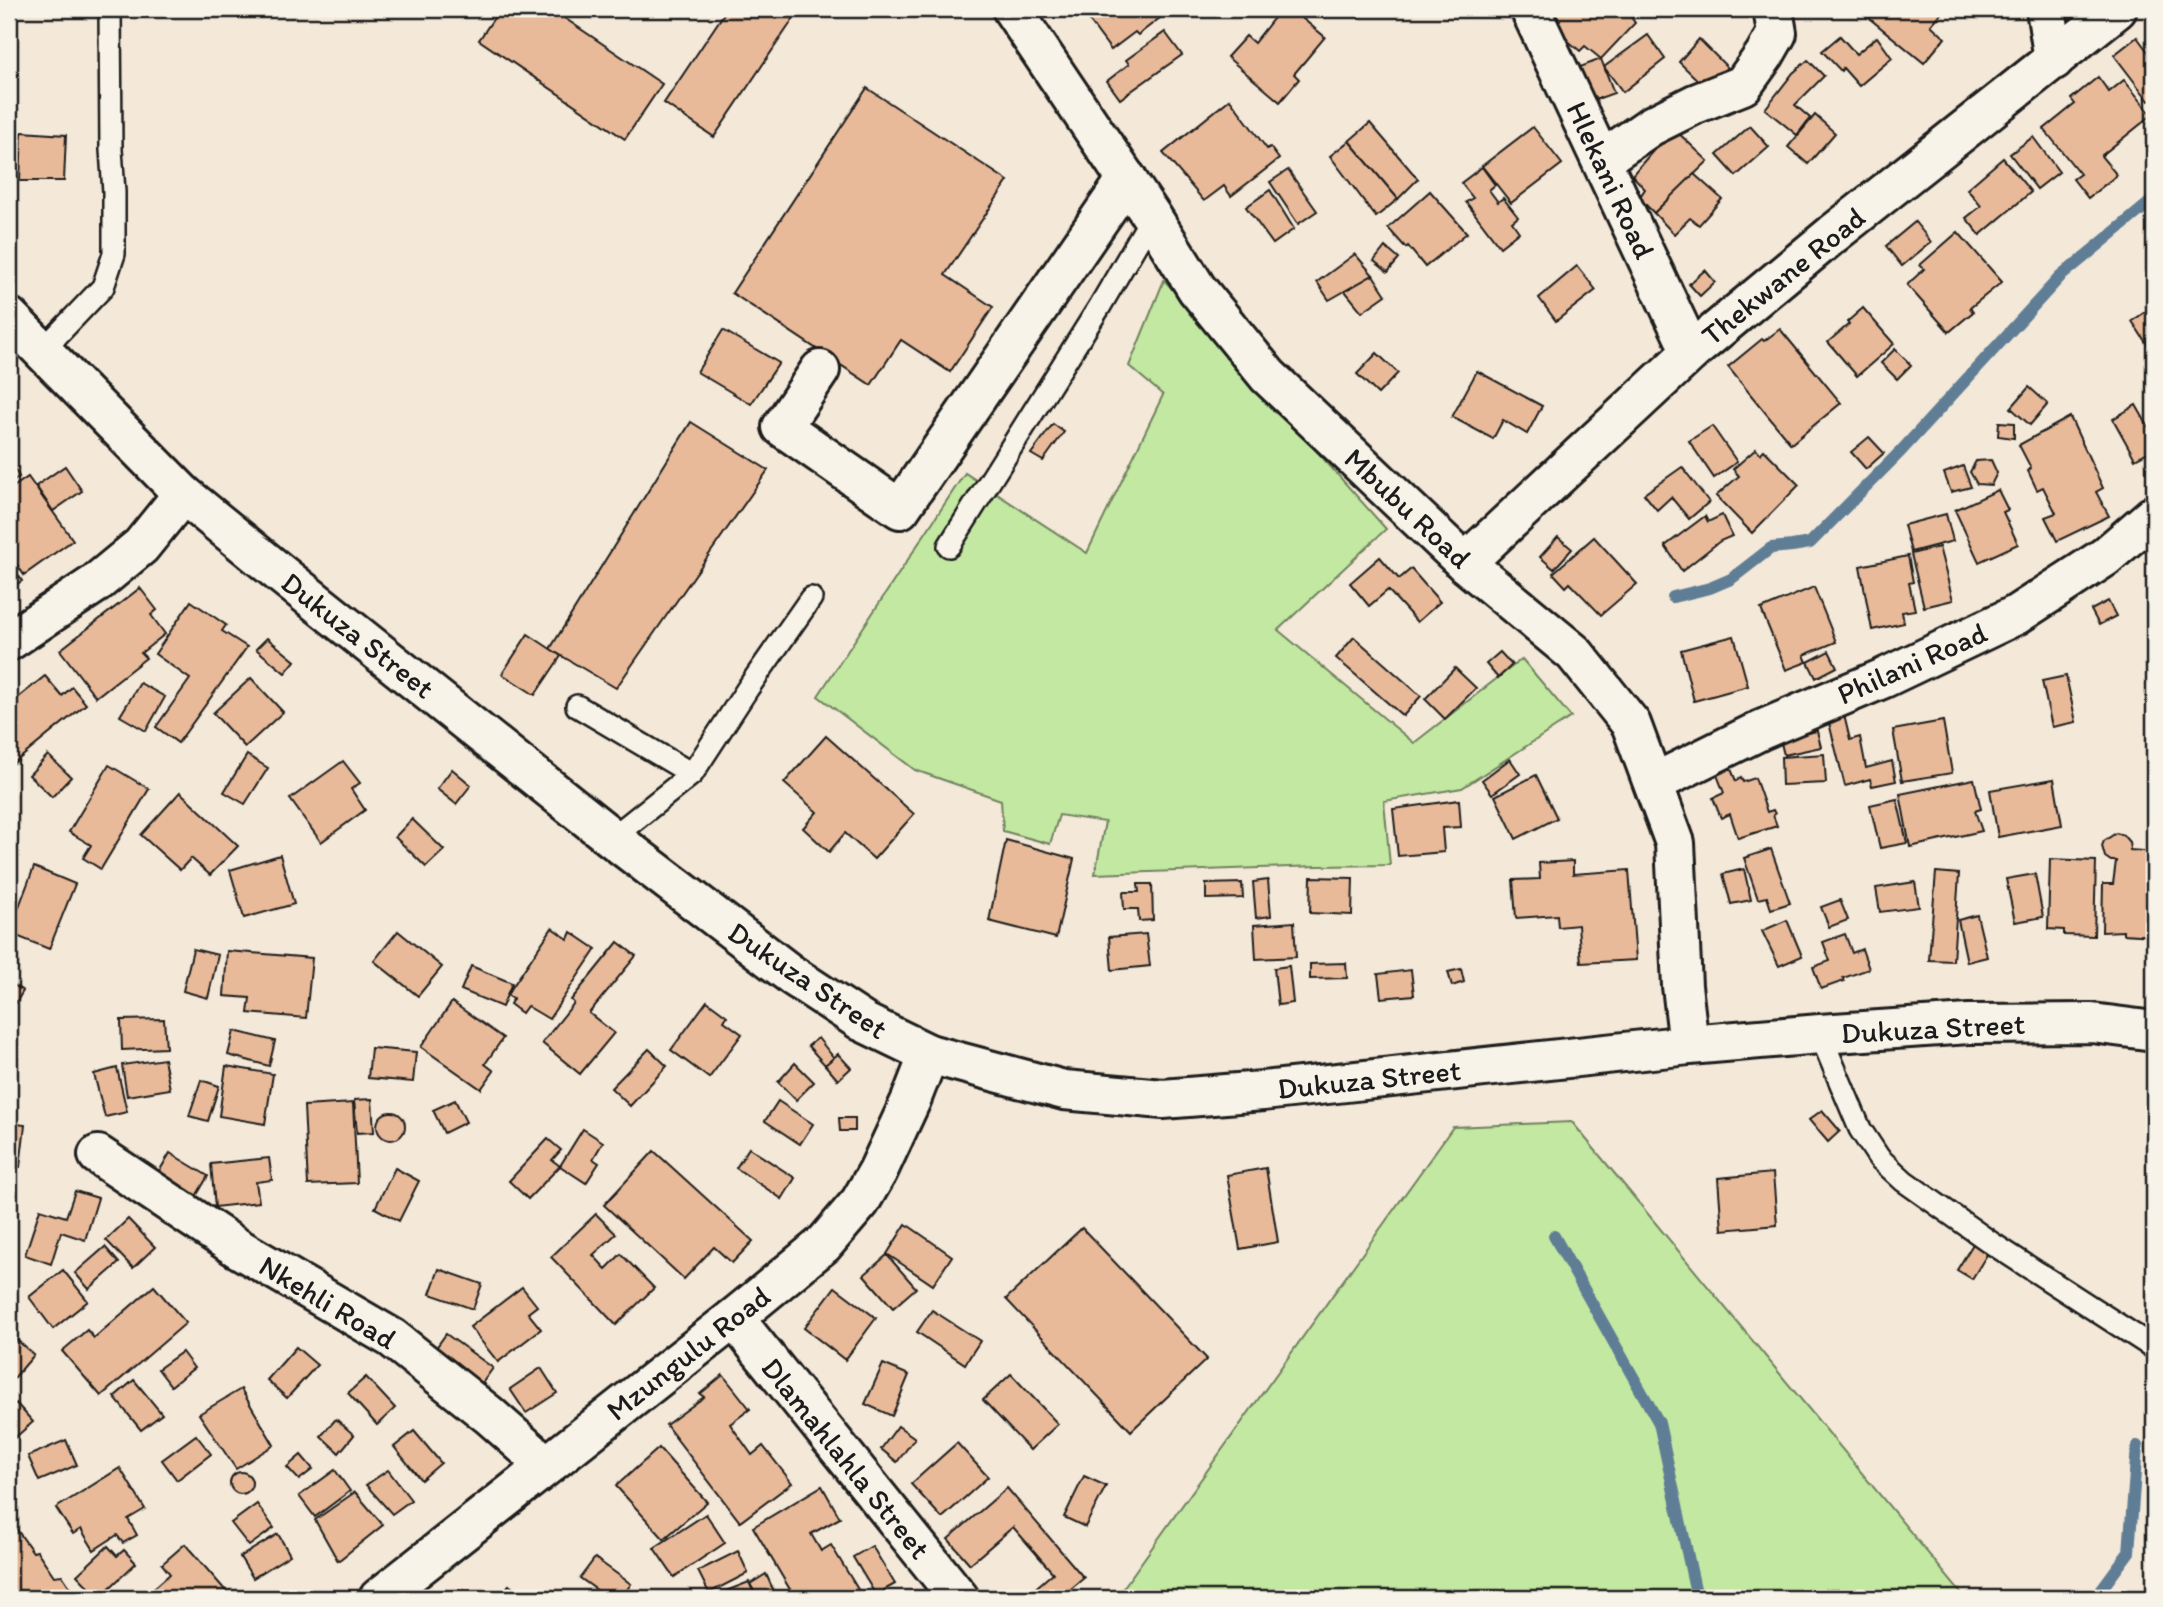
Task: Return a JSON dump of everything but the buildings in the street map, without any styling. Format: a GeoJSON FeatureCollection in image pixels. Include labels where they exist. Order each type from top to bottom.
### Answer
{"type":"FeatureCollection","features":[{"type":"Feature","properties":{"kind":"street","name":"Mbubu Road"},"geometry":{"type":"LineString","coordinates":[[1012,9],[1127,179],[1197,289],[1268,376],[1465,563],[1574,653],[1631,724],[1675,843],[1682,986],[1689,1045]]}},
{"type":"Feature","properties":{"kind":"street","name":"Hlekani Road"},"geometry":{"type":"LineString","coordinates":[[1530,9],[1691,352]]}},
{"type":"Feature","properties":{"kind":"street"},"geometry":{"type":"LineString","coordinates":[[1602,160],[1651,126],[1695,104],[1743,85],[1777,33],[1773,9]]}},
{"type":"Feature","properties":{"kind":"street"},"geometry":{"type":"LineString","coordinates":[[2046,9],[2054,60]]}},
{"type":"Feature","properties":{"kind":"street","name":"Thekwane Road"},"geometry":{"type":"LineString","coordinates":[[1465,563],[1691,352],[1833,234],[2117,9]]}},
{"type":"Feature","properties":{"kind":"street"},"geometry":{"type":"LineString","coordinates":[[820,370],[782,427],[900,509],[1127,179]]}},
{"type":"Feature","properties":{"kind":"street","name":"Dukuza Street"},"geometry":{"type":"LineString","coordinates":[[9,317],[183,494],[281,574],[612,838],[793,976],[863,1022],[929,1054],[1064,1090],[1163,1099],[1820,1034],[1969,1024],[2092,1023],[2154,1031]]}},
{"type":"Feature","properties":{"kind":"street"},"geometry":{"type":"LineString","coordinates":[[9,640],[95,584],[141,546],[183,494]]}},
{"type":"Feature","properties":{"kind":"street","name":"Philani Road"},"geometry":{"type":"LineString","coordinates":[[1654,783],[1762,730],[1884,678],[2016,615],[2105,557],[2154,515]]}},
{"type":"Feature","properties":{"kind":"street","name":"Mzungulu Road"},"geometry":{"type":"LineString","coordinates":[[379,1598],[824,1244],[860,1202],[878,1171],[929,1054]]}},
{"type":"Feature","properties":{"kind":"street","name":"Nkehli Road"},"geometry":{"type":"LineString","coordinates":[[98,1155],[236,1247],[392,1338],[547,1465]]}},
{"type":"Feature","properties":{"kind":"street","name":"Dlamahlahla Street"},"geometry":{"type":"LineString","coordinates":[[734,1318],[959,1598]]}},
{"type":"Feature","properties":{"kind":"lane"},"geometry":{"type":"LineString","coordinates":[[41,351],[103,287],[114,254],[110,9]]}},
{"type":"Feature","properties":{"kind":"lane"},"geometry":{"type":"LineString","coordinates":[[948,546],[1100,306],[1152,217]]}},
{"type":"Feature","properties":{"kind":"lane"},"geometry":{"type":"LineString","coordinates":[[612,838],[692,774],[811,598]]}},
{"type":"Feature","properties":{"kind":"lane"},"geometry":{"type":"LineString","coordinates":[[577,706],[692,774]]}},
{"type":"Feature","properties":{"kind":"lane"},"geometry":{"type":"LineString","coordinates":[[1820,1034],[1860,1129],[1880,1158],[1904,1181],[1993,1244],[2154,1348]]}},
{"type":"Feature","properties":{"kind":"green space"},"geometry":{"type":"Polygon","coordinates":[[[1164,280],[1386,529],[1278,630],[1414,743],[1522,659],[1571,717],[1462,788],[1384,801],[1390,865],[1095,874],[1105,822],[1059,815],[1050,844],[1003,831],[1001,800],[915,770],[818,696],[965,473],[1087,553],[1163,395],[1129,366],[1164,280]]]}},
{"type":"Feature","properties":{"kind":"green space"},"geometry":{"type":"Polygon","coordinates":[[[1572,1122],[1965,1598],[1116,1598],[1453,1127],[1572,1122]]]}},
{"type":"Feature","properties":{"kind":"waterway"},"geometry":{"type":"LineString","coordinates":[[1673,597],[1710,588],[1731,579],[1771,548],[1810,543],[1901,451],[2060,277],[2154,199]]}},
{"type":"Feature","properties":{"kind":"waterway"},"geometry":{"type":"LineString","coordinates":[[1554,1236],[1659,1423],[1697,1598]]}},
{"type":"Feature","properties":{"kind":"waterway"},"geometry":{"type":"LineString","coordinates":[[2095,1598],[2129,1552],[2137,1446]]}}]}
